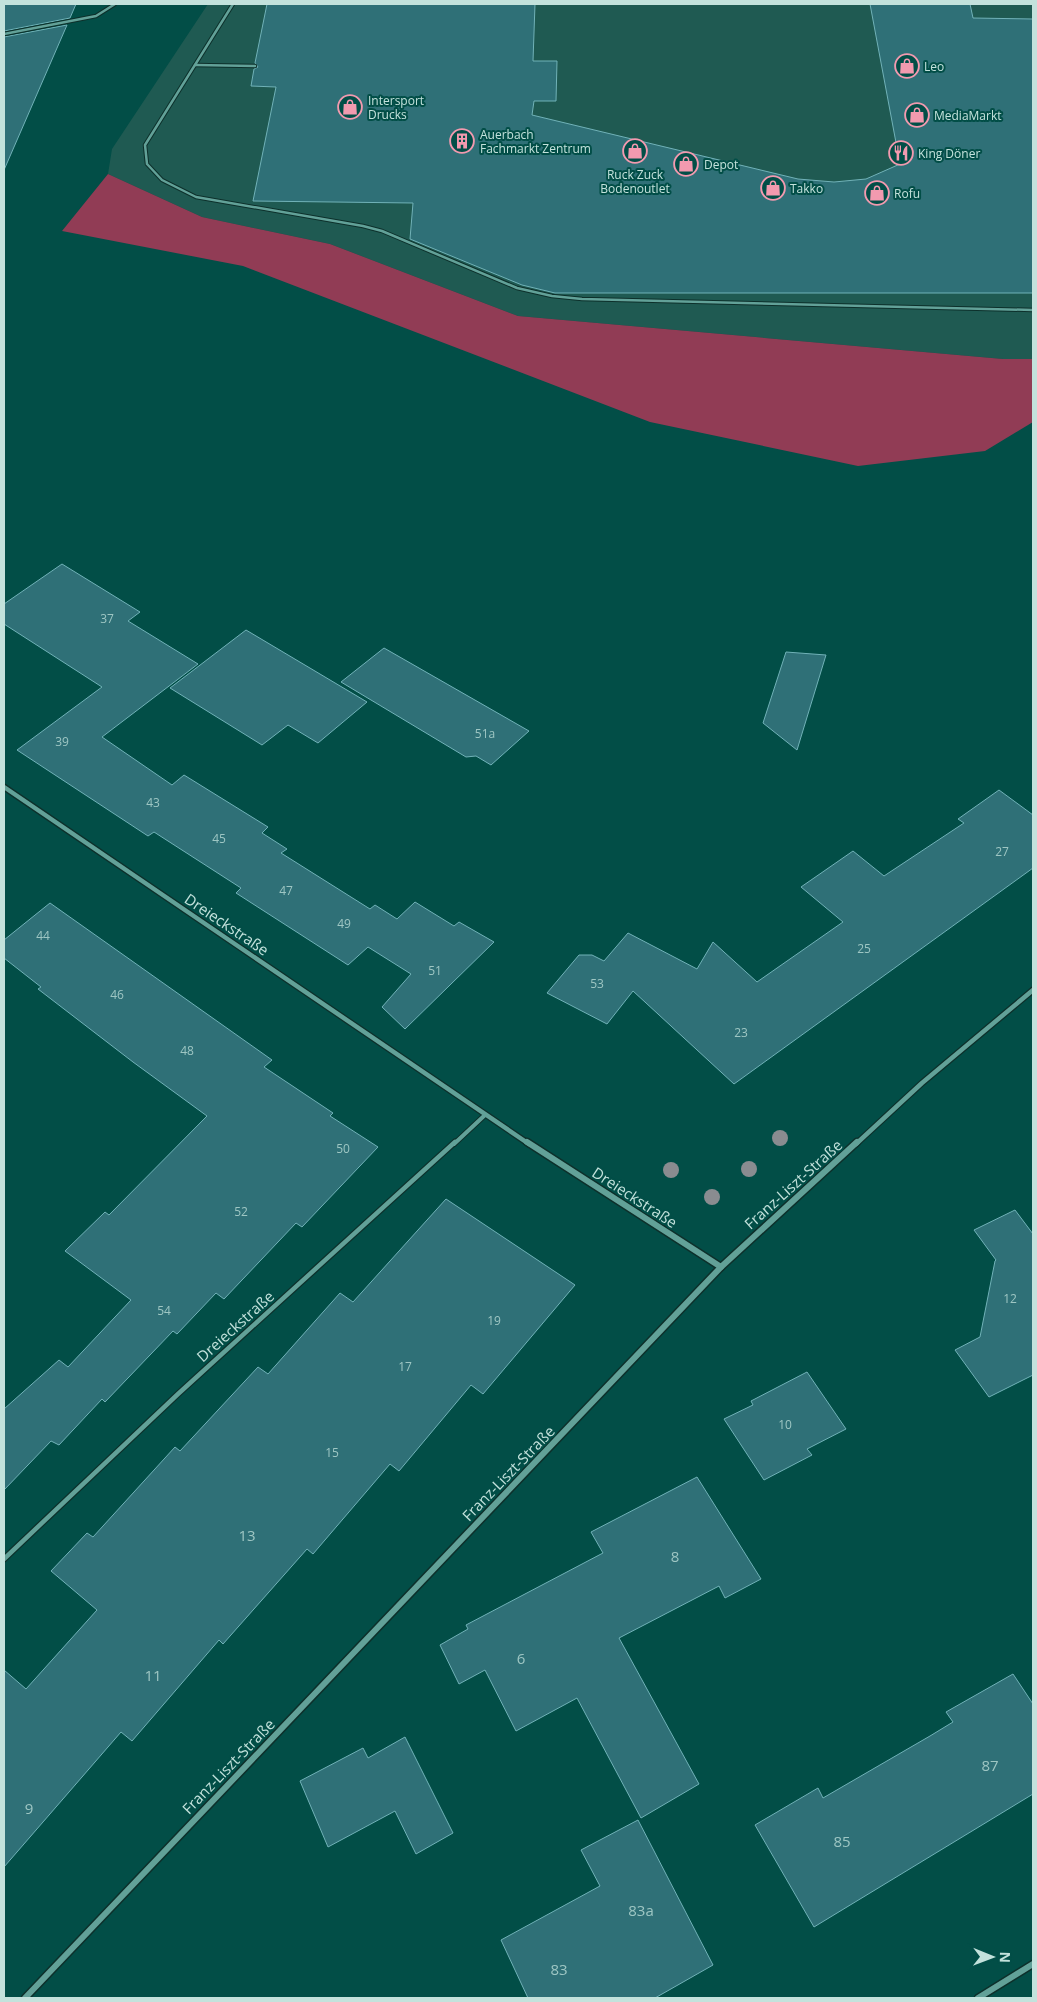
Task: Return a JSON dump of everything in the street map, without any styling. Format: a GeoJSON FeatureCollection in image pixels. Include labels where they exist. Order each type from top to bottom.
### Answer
{"type":"FeatureCollection","features":[{"type":"Feature","properties":{"kind":"street","name":"Dreieckstraße"},"geometry":{"type":"LineString","coordinates":[[4,787],[485,1114],[721,1267]]}},
{"type":"Feature","properties":{"kind":"street","name":"Franz-Liszt-Straße"},"geometry":{"type":"LineString","coordinates":[[25,1998],[721,1267],[922,1083],[1033,990]]}},
{"type":"Feature","properties":{"kind":"street"},"geometry":{"type":"LineString","coordinates":[[978,1998],[1033,1964]]}},
{"type":"Feature","properties":{"kind":"lane"},"geometry":{"type":"LineString","coordinates":[[4,34],[96,16],[115,4]]}},
{"type":"Feature","properties":{"kind":"lane"},"geometry":{"type":"LineString","coordinates":[[233,4],[145,145],[146,164],[162,180],[196,197],[363,226],[382,231],[518,288],[552,296],[582,299],[1033,310]]}},
{"type":"Feature","properties":{"kind":"lane"},"geometry":{"type":"LineString","coordinates":[[195,64],[254,66]]}},
{"type":"Feature","properties":{"kind":"lane","name":"Dreieckstraße"},"geometry":{"type":"LineString","coordinates":[[4,1559],[178,1394],[485,1114]]}},
{"type":"Feature","properties":{"kind":"shaded area"},"geometry":{"type":"Polygon","coordinates":[[[208,4],[1033,4],[1033,359],[1003,359],[518,316],[330,244],[202,217],[108,174],[112,149],[208,4]]]}},
{"type":"Feature","properties":{"kind":"shaded area"},"geometry":{"type":"Polygon","coordinates":[[[108,174],[202,217],[330,244],[518,316],[1003,359],[1033,359],[1033,422],[985,451],[858,466],[650,422],[243,266],[62,231],[108,174]]]}},
{"type":"Feature","properties":{"kind":"building"},"geometry":{"type":"Polygon","coordinates":[[[4,4],[76,4],[70,18],[4,31],[4,4]]]}},
{"type":"Feature","properties":{"kind":"building","name":"Auerbach Fachmarkt Zentrum"},"geometry":{"type":"Polygon","coordinates":[[[267,4],[535,4],[533,61],[557,61],[556,101],[534,101],[532,115],[798,179],[834,182],[866,179],[900,164],[870,4],[970,4],[973,18],[1033,19],[1033,293],[555,293],[522,285],[410,239],[413,203],[253,201],[276,87],[251,86],[254,69],[258,67],[255,63],[267,4]]]}},
{"type":"Feature","properties":{"kind":"building"},"geometry":{"type":"Polygon","coordinates":[[[67,25],[4,170],[4,37],[67,25]]]}},
{"type":"Feature","properties":{"kind":"building"},"geometry":{"type":"Polygon","coordinates":[[[62,564],[140,612],[128,621],[198,664],[102,737],[172,785],[184,775],[268,827],[262,833],[287,849],[281,853],[370,909],[375,905],[397,919],[415,902],[454,926],[459,922],[494,942],[405,1029],[382,1007],[411,974],[368,947],[348,965],[236,893],[241,888],[154,832],[148,836],[17,750],[102,687],[4,624],[4,604],[62,564]]]}},
{"type":"Feature","properties":{"kind":"building"},"geometry":{"type":"Polygon","coordinates":[[[246,630],[367,702],[318,743],[288,725],[262,745],[170,688],[246,630]]]}},
{"type":"Feature","properties":{"kind":"building"},"geometry":{"type":"Polygon","coordinates":[[[384,648],[529,731],[491,765],[476,756],[466,757],[341,682],[384,648]]]}},
{"type":"Feature","properties":{"kind":"building"},"geometry":{"type":"Polygon","coordinates":[[[786,652],[826,655],[797,750],[763,723],[786,652]]]}},
{"type":"Feature","properties":{"kind":"building"},"geometry":{"type":"Polygon","coordinates":[[[999,790],[1033,815],[1033,868],[734,1084],[633,991],[607,1024],[547,993],[579,955],[592,955],[604,961],[628,933],[697,969],[713,942],[757,982],[843,922],[801,887],[853,851],[884,876],[964,823],[958,819],[999,790]]]}},
{"type":"Feature","properties":{"kind":"building"},"geometry":{"type":"Polygon","coordinates":[[[50,903],[272,1060],[264,1067],[333,1113],[330,1116],[378,1147],[302,1227],[296,1223],[224,1299],[216,1293],[177,1334],[173,1331],[105,1402],[102,1399],[59,1445],[51,1441],[4,1490],[4,1409],[59,1360],[68,1367],[131,1300],[65,1251],[105,1212],[109,1215],[207,1116],[38,989],[41,987],[4,958],[4,940],[50,903]]]}},
{"type":"Feature","properties":{"kind":"building"},"geometry":{"type":"Polygon","coordinates":[[[446,1199],[575,1285],[483,1394],[471,1385],[399,1471],[390,1464],[313,1554],[307,1549],[223,1644],[219,1640],[132,1741],[121,1732],[4,1867],[4,1670],[26,1689],[97,1610],[51,1571],[87,1533],[93,1537],[175,1447],[180,1451],[258,1367],[268,1374],[340,1293],[353,1302],[446,1199]]]}},
{"type":"Feature","properties":{"kind":"building"},"geometry":{"type":"Polygon","coordinates":[[[1015,1210],[1033,1234],[1033,1375],[989,1397],[955,1350],[980,1337],[996,1260],[974,1230],[1015,1210]]]}},
{"type":"Feature","properties":{"kind":"building"},"geometry":{"type":"Polygon","coordinates":[[[807,1372],[846,1429],[807,1449],[812,1455],[764,1480],[724,1419],[753,1405],[751,1401],[807,1372]]]}},
{"type":"Feature","properties":{"kind":"building"},"geometry":{"type":"Polygon","coordinates":[[[697,1477],[761,1579],[725,1598],[719,1586],[619,1638],[699,1784],[641,1818],[577,1698],[516,1731],[485,1670],[459,1684],[440,1645],[468,1629],[466,1625],[603,1553],[591,1532],[697,1477]]]}},
{"type":"Feature","properties":{"kind":"building"},"geometry":{"type":"Polygon","coordinates":[[[1013,1674],[1033,1704],[1033,1794],[814,1927],[755,1825],[818,1788],[823,1798],[930,1736],[953,1722],[946,1712],[1013,1674]]]}},
{"type":"Feature","properties":{"kind":"building"},"geometry":{"type":"Polygon","coordinates":[[[405,1737],[453,1833],[416,1854],[395,1811],[328,1847],[300,1781],[363,1748],[368,1758],[405,1737]]]}},
{"type":"Feature","properties":{"kind":"building"},"geometry":{"type":"Polygon","coordinates":[[[638,1820],[713,1965],[655,1998],[528,1998],[501,1940],[600,1886],[581,1850],[638,1820]]]}},
{"type":"Feature","properties":{"kind":"place","name":"Leo"},"geometry":{"type":"Point","coordinates":[907,66]}},
{"type":"Feature","properties":{"kind":"place","name":"Intersport Drucks"},"geometry":{"type":"Point","coordinates":[350,107]}},
{"type":"Feature","properties":{"kind":"place","name":"MediaMarkt"},"geometry":{"type":"Point","coordinates":[917,115]}},
{"type":"Feature","properties":{"kind":"place","name":"Auerbach Fachmarkt Zentrum"},"geometry":{"type":"Point","coordinates":[462,141]}},
{"type":"Feature","properties":{"kind":"place","name":"Ruck Zuck Bodenoutlet"},"geometry":{"type":"Point","coordinates":[635,151]}},
{"type":"Feature","properties":{"kind":"place","name":"King Döner"},"geometry":{"type":"Point","coordinates":[901,153]}},
{"type":"Feature","properties":{"kind":"place","name":"Depot"},"geometry":{"type":"Point","coordinates":[686,164]}},
{"type":"Feature","properties":{"kind":"place","name":"Takko"},"geometry":{"type":"Point","coordinates":[773,188]}},
{"type":"Feature","properties":{"kind":"place","name":"Rofu"},"geometry":{"type":"Point","coordinates":[877,193]}}]}
